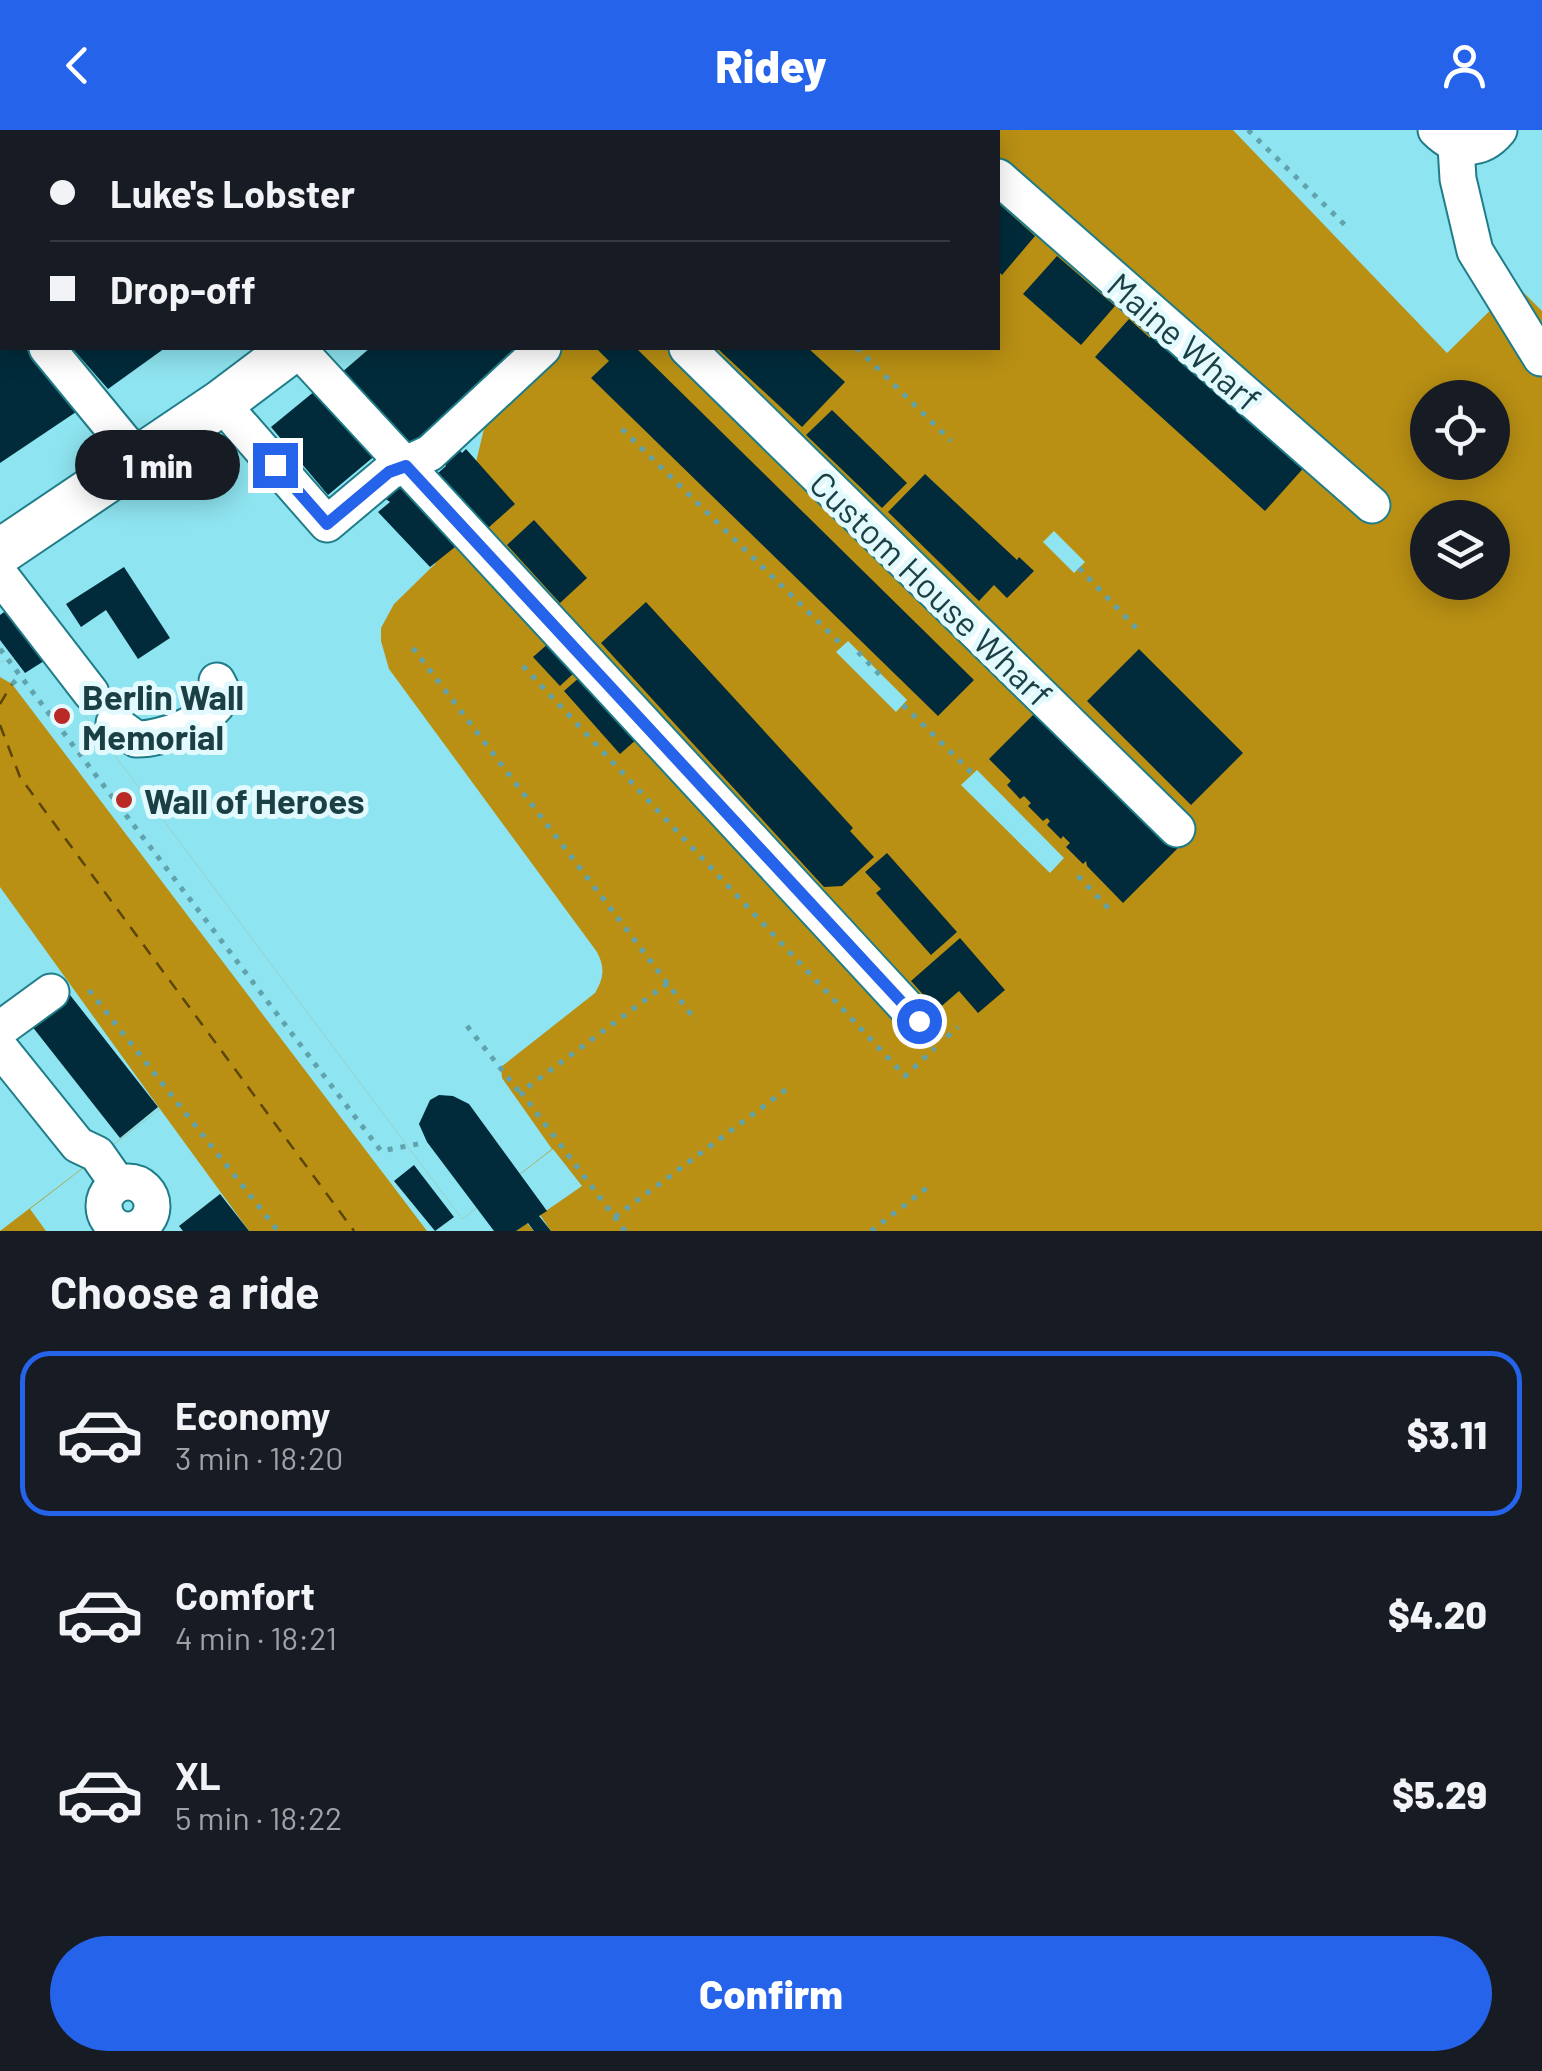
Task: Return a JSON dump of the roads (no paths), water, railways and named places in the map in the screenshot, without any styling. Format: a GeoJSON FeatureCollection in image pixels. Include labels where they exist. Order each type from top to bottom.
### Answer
{"type":"FeatureCollection","features":[{"type":"Feature","properties":{"kind":"main road"},"geometry":{"type":"LineString","coordinates":[[0,552],[139,460],[293,350]]}},
{"type":"Feature","properties":{"kind":"street"},"geometry":{"type":"LineString","coordinates":[[1446,138],[1474,147],[1499,130]]}},
{"type":"Feature","properties":{"kind":"street"},"geometry":{"type":"LineString","coordinates":[[1446,138],[1475,250],[1541,358]]}},
{"type":"Feature","properties":{"kind":"street","name":"Maine Wharf"},"geometry":{"type":"LineString","coordinates":[[1000,179],[1372,505]]}},
{"type":"Feature","properties":{"kind":"street"},"geometry":{"type":"LineString","coordinates":[[50,350],[139,460]]}},
{"type":"Feature","properties":{"kind":"street"},"geometry":{"type":"LineString","coordinates":[[298,350],[919,1021]]}},
{"type":"Feature","properties":{"kind":"street"},"geometry":{"type":"LineString","coordinates":[[221,403],[327,524],[389,472],[430,453],[541,350]]}},
{"type":"Feature","properties":{"kind":"street","name":"Custom House Wharf"},"geometry":{"type":"LineString","coordinates":[[689,350],[1177,829]]}},
{"type":"Feature","properties":{"kind":"street"},"geometry":{"type":"LineString","coordinates":[[0,575],[91,693]]}},
{"type":"Feature","properties":{"kind":"street"},"geometry":{"type":"LineString","coordinates":[[114,723],[136,740],[169,736],[219,703],[222,693],[217,680]]}},
{"type":"Feature","properties":{"kind":"street"},"geometry":{"type":"LineString","coordinates":[[0,1028],[51,992]]}},
{"type":"Feature","properties":{"kind":"street"},"geometry":{"type":"LineString","coordinates":[[0,1048],[78,1145],[97,1154],[112,1189],[125,1182],[140,1185],[150,1196],[145,1226]]}},
{"type":"Feature","properties":{"kind":"place","name":"Berlin Wall Memorial"},"geometry":{"type":"Point","coordinates":[62,716]}},
{"type":"Feature","properties":{"kind":"place","name":"Wall of Heroes"},"geometry":{"type":"Point","coordinates":[124,800]}}]}
